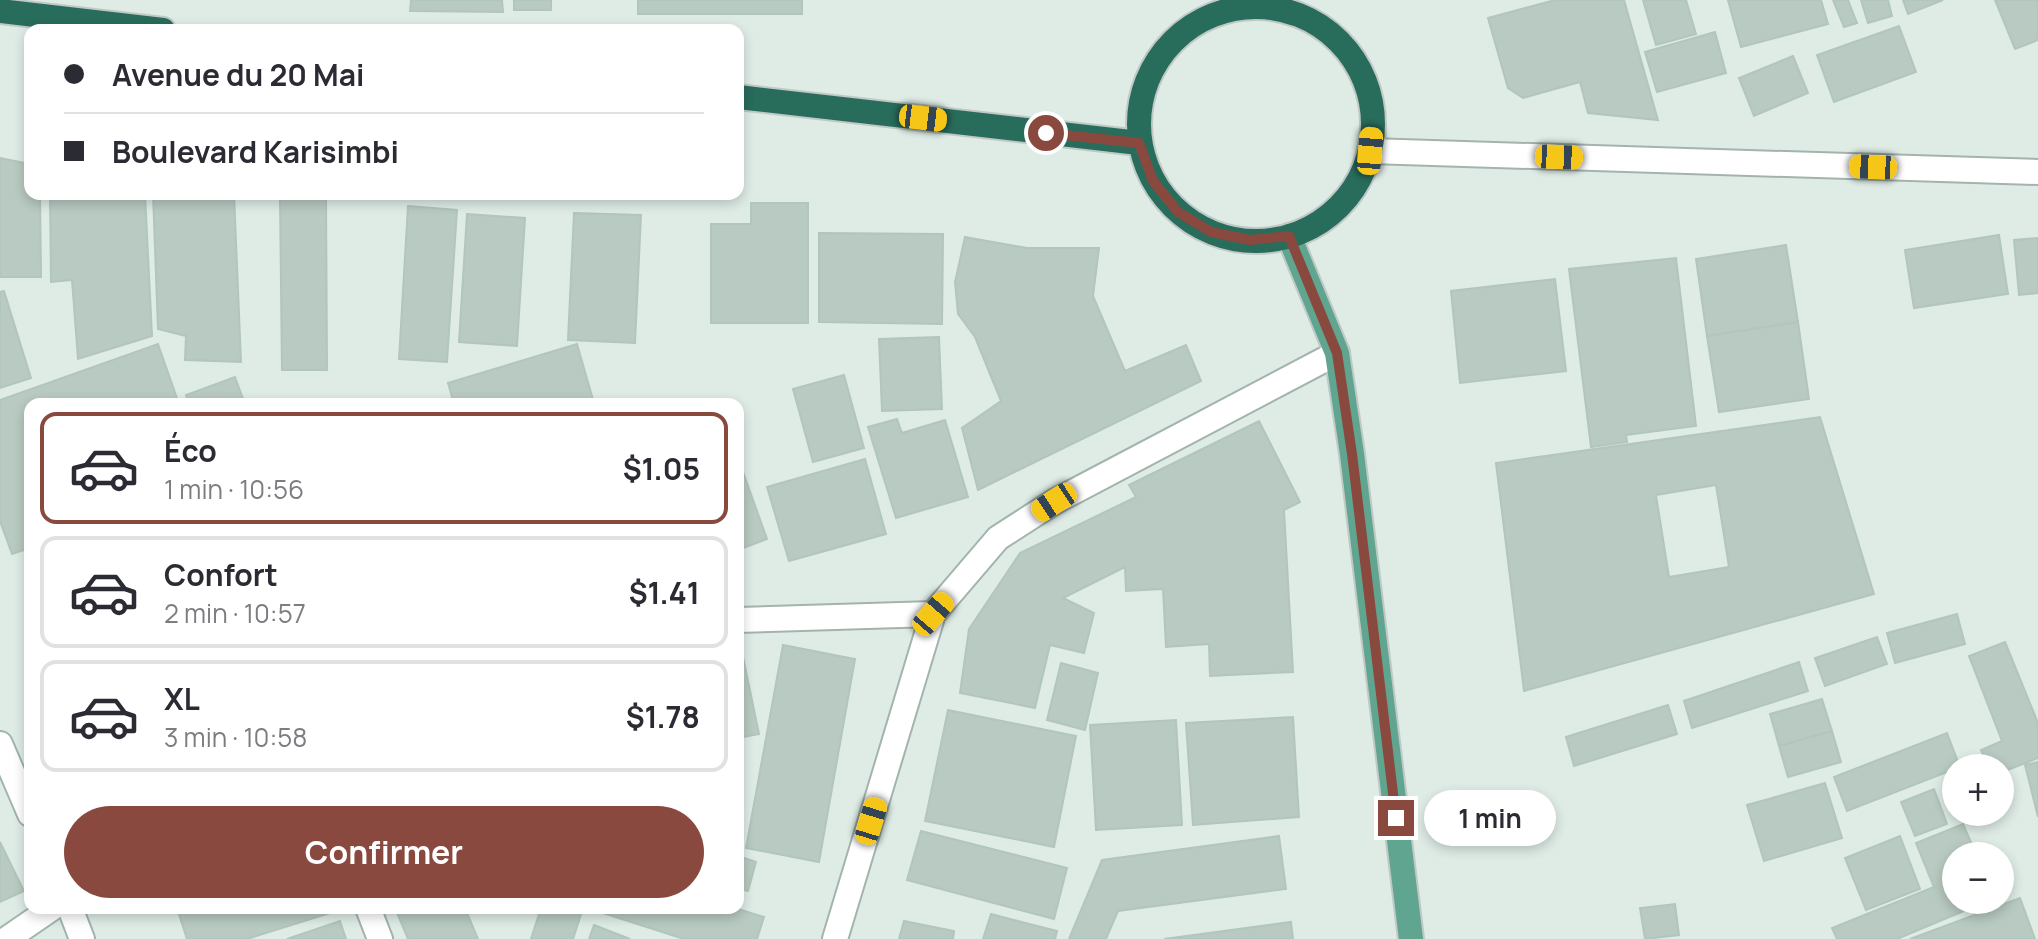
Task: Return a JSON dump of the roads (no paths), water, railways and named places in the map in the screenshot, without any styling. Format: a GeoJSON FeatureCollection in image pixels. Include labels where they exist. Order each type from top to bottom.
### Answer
{"type":"FeatureCollection","features":[{"type":"Feature","properties":{"kind":"highway"},"geometry":{"type":"LineString","coordinates":[[1273,4],[1309,19],[1340,42],[1355,63],[1362,74],[1373,112],[1370,151],[1359,180],[1341,204],[1317,223],[1289,236],[1250,240],[1211,232],[1178,212],[1153,181],[1139,143],[1138,112],[1145,82],[1160,55],[1182,32],[1209,16],[1273,4]]}},
{"type":"Feature","properties":{"kind":"highway"},"geometry":{"type":"LineString","coordinates":[[0,11],[112,24]]}},
{"type":"Feature","properties":{"kind":"highway"},"geometry":{"type":"LineString","coordinates":[[744,98],[1139,143]]}},
{"type":"Feature","properties":{"kind":"main road"},"geometry":{"type":"LineString","coordinates":[[1289,236],[1337,353],[1411,939]]}},
{"type":"Feature","properties":{"kind":"street"},"geometry":{"type":"LineString","coordinates":[[1370,151],[2035,169]]}},
{"type":"Feature","properties":{"kind":"street"},"geometry":{"type":"LineString","coordinates":[[835,939],[933,614],[998,538],[1068,495],[1337,353]]}},
{"type":"Feature","properties":{"kind":"street"},"geometry":{"type":"LineString","coordinates":[[744,620],[933,614]]}},
{"type":"Feature","properties":{"kind":"street"},"geometry":{"type":"LineString","coordinates":[[0,744],[24,800]]}},
{"type":"Feature","properties":{"kind":"street"},"geometry":{"type":"LineString","coordinates":[[7,939],[43,914]]}},
{"type":"Feature","properties":{"kind":"street"},"geometry":{"type":"LineString","coordinates":[[72,914],[82,939]]}},
{"type":"Feature","properties":{"kind":"street"},"geometry":{"type":"LineString","coordinates":[[370,914],[380,939]]}}]}
